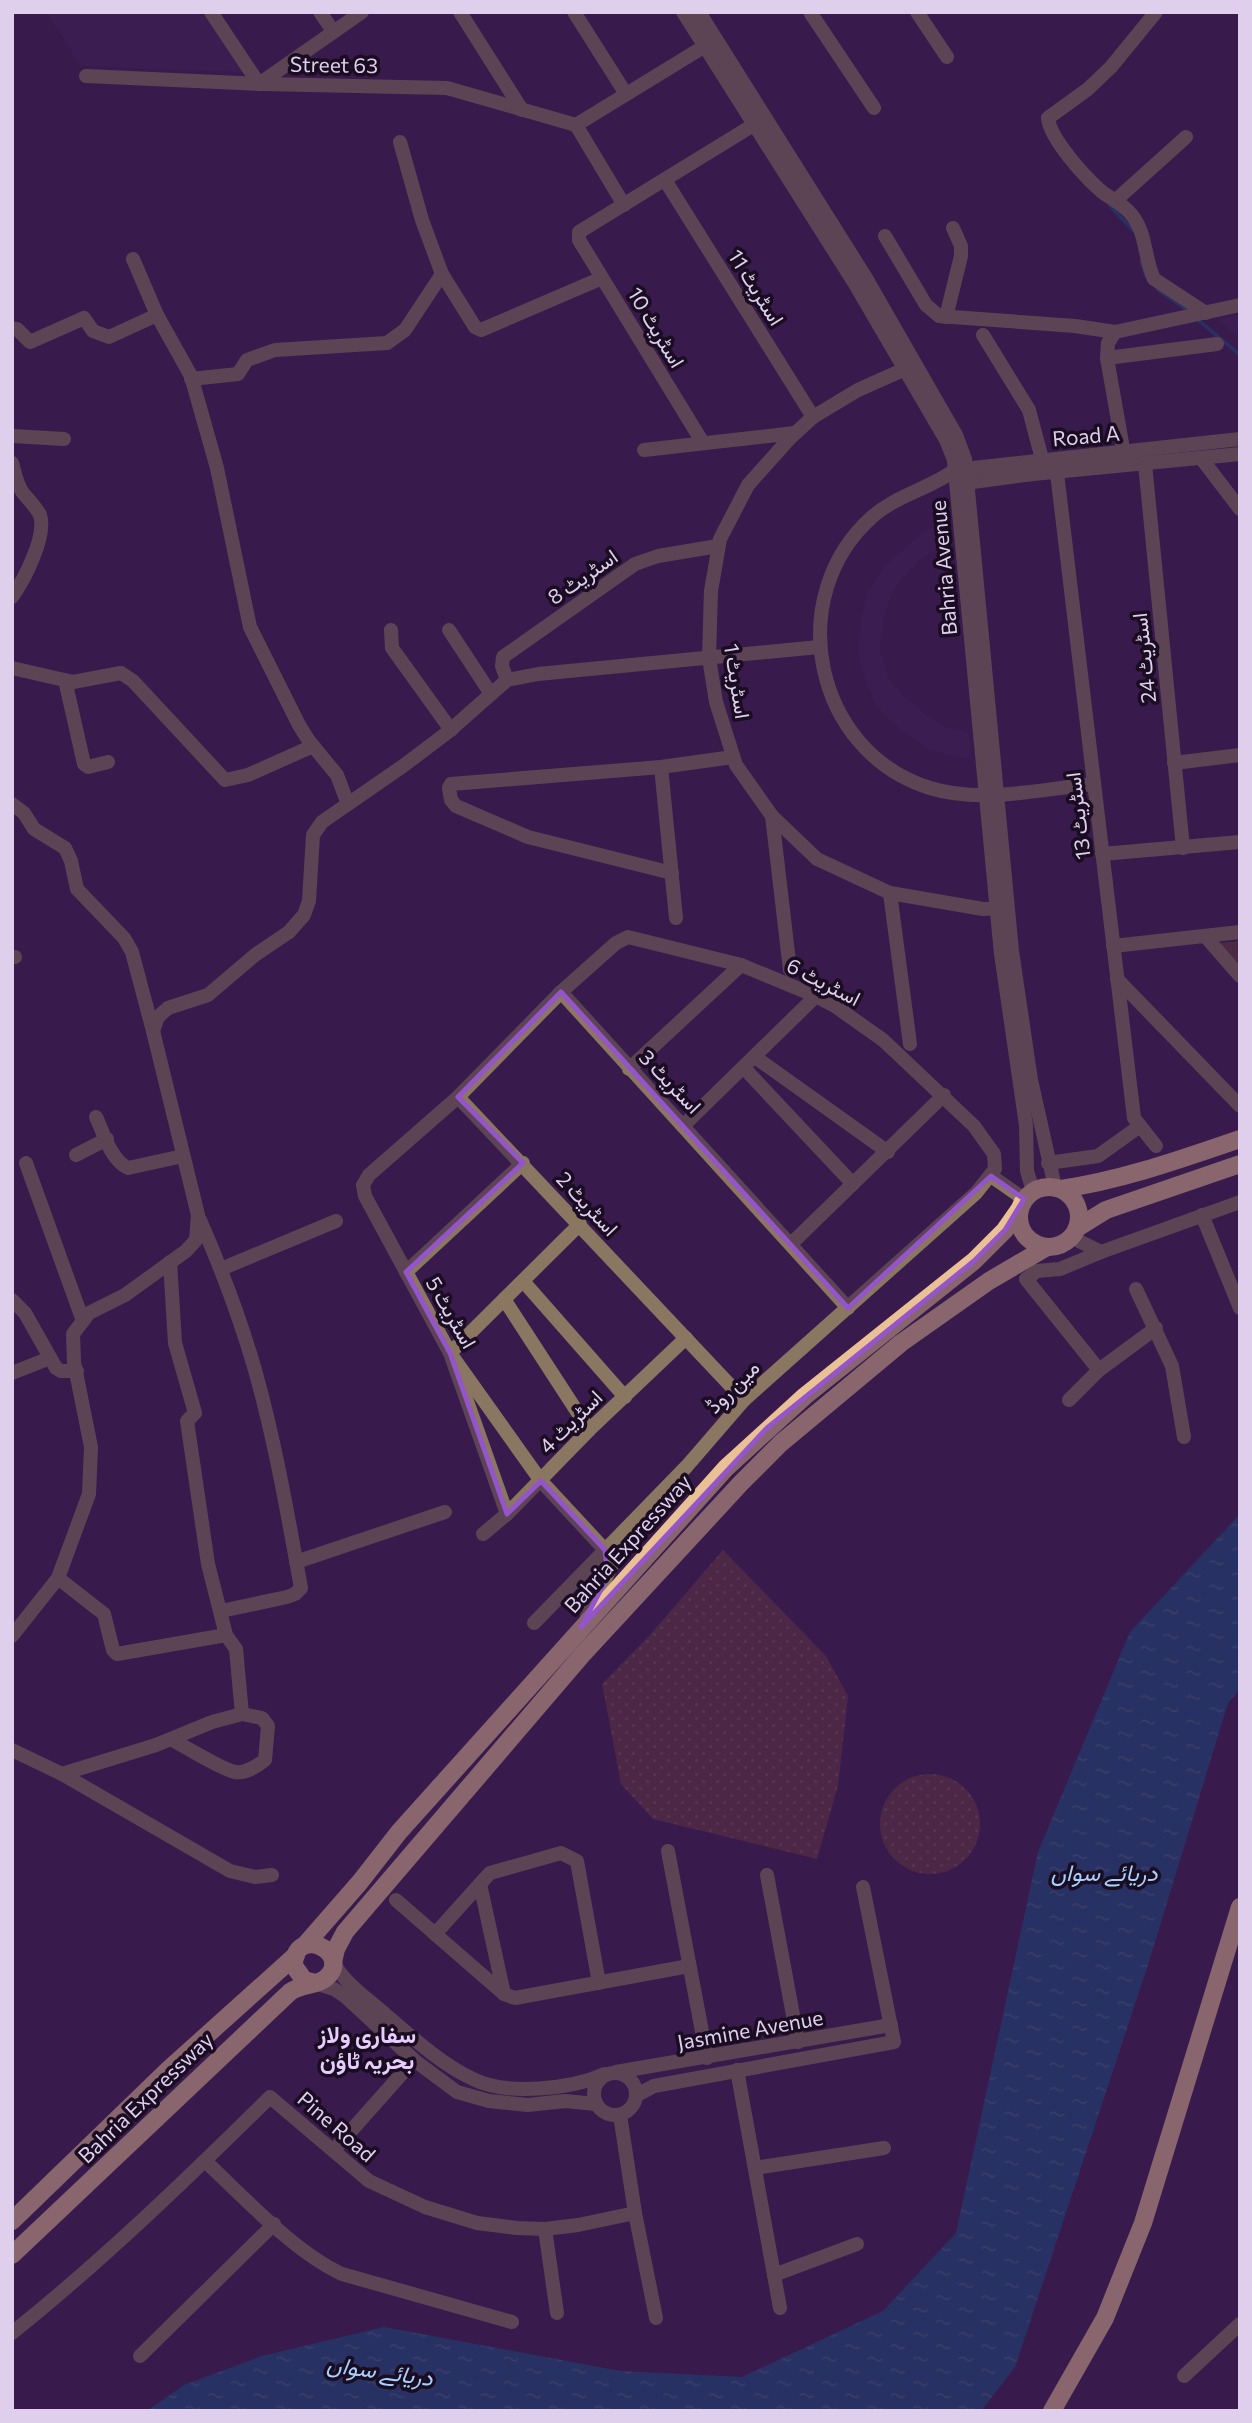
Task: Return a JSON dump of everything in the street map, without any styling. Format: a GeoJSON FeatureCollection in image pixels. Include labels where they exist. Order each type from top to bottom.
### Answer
{"type":"FeatureCollection","features":[{"type":"Feature","properties":{"kind":"main road"},"geometry":{"type":"LineString","coordinates":[[1240,1139],[1145,1171],[1095,1184],[1043,1187],[1025,1200],[1019,1220],[1028,1239],[1047,1247],[1062,1244],[1105,1210],[1240,1164]]}},
{"type":"Feature","properties":{"kind":"main road"},"geometry":{"type":"LineString","coordinates":[[1058,1188],[1068,1194],[1077,1206],[1079,1221],[1075,1232]]}},
{"type":"Feature","properties":{"kind":"main road","name":"Bahria Expressway"},"geometry":{"type":"LineString","coordinates":[[12,2221],[168,2070],[300,1950],[360,1882],[399,1832],[726,1468],[767,1428],[974,1261],[996,1240],[1025,1200]]}},
{"type":"Feature","properties":{"kind":"main road","name":"Bahria Expressway"},"geometry":{"type":"LineString","coordinates":[[333,1962],[345,1932],[503,1745],[741,1483],[781,1443],[901,1343],[989,1281],[1047,1247]]}},
{"type":"Feature","properties":{"kind":"main road"},"geometry":{"type":"LineString","coordinates":[[1052,2411],[1105,2318],[1143,2222],[1240,1907]]}},
{"type":"Feature","properties":{"kind":"main road"},"geometry":{"type":"LineString","coordinates":[[320,1945],[326,1949],[333,1962],[330,1973],[315,1983],[304,1980],[294,1966],[300,1950],[320,1945]]}},
{"type":"Feature","properties":{"kind":"main road","name":"Bahria Expressway"},"geometry":{"type":"LineString","coordinates":[[12,2255],[290,1992],[304,1984],[315,1983]]}},
{"type":"Feature","properties":{"kind":"street"},"geometry":{"type":"LineString","coordinates":[[211,12],[259,84],[362,12]]}},
{"type":"Feature","properties":{"kind":"street"},"geometry":{"type":"LineString","coordinates":[[320,12],[333,32]]}},
{"type":"Feature","properties":{"kind":"street"},"geometry":{"type":"LineString","coordinates":[[460,12],[522,110]]}},
{"type":"Feature","properties":{"kind":"street"},"geometry":{"type":"LineString","coordinates":[[574,12],[625,94]]}},
{"type":"Feature","properties":{"kind":"street","name":"Bahria Avenue"},"geometry":{"type":"LineString","coordinates":[[683,12],[905,369],[946,440],[961,477]]}},
{"type":"Feature","properties":{"kind":"street","name":"Bahria Avenue"},"geometry":{"type":"LineString","coordinates":[[699,12],[866,278],[956,435],[1002,908],[1031,1080],[1048,1163],[1058,1188]]}},
{"type":"Feature","properties":{"kind":"street"},"geometry":{"type":"LineString","coordinates":[[810,12],[874,108]]}},
{"type":"Feature","properties":{"kind":"street"},"geometry":{"type":"LineString","coordinates":[[1151,14],[1096,82],[1047,121],[1077,166],[1099,189],[1131,214],[1142,230],[1154,279],[1203,314]]}},
{"type":"Feature","properties":{"kind":"street"},"geometry":{"type":"LineString","coordinates":[[925,16],[947,57]]}},
{"type":"Feature","properties":{"kind":"street"},"geometry":{"type":"LineString","coordinates":[[705,46],[576,125],[624,205],[755,124]]}},
{"type":"Feature","properties":{"kind":"street","name":"Street 63"},"geometry":{"type":"LineString","coordinates":[[86,76],[259,84],[447,88],[576,125]]}},
{"type":"Feature","properties":{"kind":"street"},"geometry":{"type":"LineString","coordinates":[[1116,200],[1186,137]]}},
{"type":"Feature","properties":{"kind":"street"},"geometry":{"type":"LineString","coordinates":[[400,142],[422,220],[442,274],[475,327],[481,330],[602,278]]}},
{"type":"Feature","properties":{"kind":"street","name":"اسٹریٹ 11"},"geometry":{"type":"LineString","coordinates":[[665,180],[813,416]]}},
{"type":"Feature","properties":{"kind":"street","name":"اسٹریٹ 10"},"geometry":{"type":"LineString","coordinates":[[624,205],[579,232],[579,240],[703,443]]}},
{"type":"Feature","properties":{"kind":"street"},"geometry":{"type":"LineString","coordinates":[[946,317],[961,256],[961,246],[953,228]]}},
{"type":"Feature","properties":{"kind":"street"},"geometry":{"type":"LineString","coordinates":[[885,236],[926,305],[939,316],[1075,326],[1115,332],[1240,305]]}},
{"type":"Feature","properties":{"kind":"street"},"geometry":{"type":"LineString","coordinates":[[133,259],[157,315],[191,379],[217,468],[250,627],[286,701],[313,746],[337,775],[348,804]]}},
{"type":"Feature","properties":{"kind":"street"},"geometry":{"type":"LineString","coordinates":[[191,379],[238,374],[247,360],[275,350],[387,343],[405,330],[442,274]]}},
{"type":"Feature","properties":{"kind":"street"},"geometry":{"type":"LineString","coordinates":[[12,328],[17,329],[30,342],[84,318],[93,331],[109,337],[157,315]]}},
{"type":"Feature","properties":{"kind":"street"},"geometry":{"type":"LineString","coordinates":[[1115,332],[1108,343],[1107,358],[1125,459]]}},
{"type":"Feature","properties":{"kind":"street"},"geometry":{"type":"LineString","coordinates":[[982,335],[1029,410],[1042,459]]}},
{"type":"Feature","properties":{"kind":"street"},"geometry":{"type":"LineString","coordinates":[[1107,358],[1217,344]]}},
{"type":"Feature","properties":{"kind":"street","name":"اسٹریٹ 1"},"geometry":{"type":"LineString","coordinates":[[905,369],[858,390],[813,416],[748,485],[720,539],[711,591],[709,658],[716,702],[736,765],[772,816],[817,859],[890,893],[983,909],[1002,908]]}},
{"type":"Feature","properties":{"kind":"street"},"geometry":{"type":"LineString","coordinates":[[644,450],[795,433]]}},
{"type":"Feature","properties":{"kind":"street"},"geometry":{"type":"LineString","coordinates":[[12,450],[13,435],[64,439]]}},
{"type":"Feature","properties":{"kind":"street","name":"Road A"},"geometry":{"type":"LineString","coordinates":[[961,477],[1057,473],[1240,439]]}},
{"type":"Feature","properties":{"kind":"street","name":"Road A"},"geometry":{"type":"LineString","coordinates":[[1094,784],[990,795],[957,794],[929,788],[900,775],[874,757],[853,734],[836,708],[825,678],[819,647],[820,618],[826,590],[837,563],[852,538],[872,517],[895,499],[939,481],[1042,459],[1125,459],[1145,464],[1240,454]]}},
{"type":"Feature","properties":{"kind":"street"},"geometry":{"type":"LineString","coordinates":[[1201,458],[1240,509]]}},
{"type":"Feature","properties":{"kind":"street"},"geometry":{"type":"LineString","coordinates":[[12,463],[21,491],[39,513],[41,523],[38,540],[23,581],[12,597]]}},
{"type":"Feature","properties":{"kind":"street","name":"اسٹریٹ 24"},"geometry":{"type":"LineString","coordinates":[[1145,464],[1183,848]]}},
{"type":"Feature","properties":{"kind":"street","name":"اسٹریٹ 13"},"geometry":{"type":"LineString","coordinates":[[1057,473],[1134,1118],[1156,1146]]}},
{"type":"Feature","properties":{"kind":"street","name":"اسٹریٹ 8"},"geometry":{"type":"LineString","coordinates":[[507,680],[502,666],[503,657],[635,564],[659,556],[719,546]]}},
{"type":"Feature","properties":{"kind":"street"},"geometry":{"type":"LineString","coordinates":[[390,630],[392,648],[451,730]]}},
{"type":"Feature","properties":{"kind":"street"},"geometry":{"type":"LineString","coordinates":[[449,631],[491,694]]}},
{"type":"Feature","properties":{"kind":"street"},"geometry":{"type":"LineString","coordinates":[[152,1031],[158,1017],[168,1009],[208,995],[289,932],[303,915],[309,901],[313,835],[322,822],[451,730],[507,680],[538,674],[819,647]]}},
{"type":"Feature","properties":{"kind":"street"},"geometry":{"type":"LineString","coordinates":[[12,668],[73,682],[121,673],[133,681],[225,780],[248,775],[313,746]]}},
{"type":"Feature","properties":{"kind":"street"},"geometry":{"type":"LineString","coordinates":[[65,680],[85,764],[88,767],[108,762]]}},
{"type":"Feature","properties":{"kind":"street"},"geometry":{"type":"LineString","coordinates":[[1174,763],[1240,755]]}},
{"type":"Feature","properties":{"kind":"street"},"geometry":{"type":"LineString","coordinates":[[672,873],[528,837],[456,806],[449,795],[449,788],[451,784],[661,767],[733,757]]}},
{"type":"Feature","properties":{"kind":"street"},"geometry":{"type":"LineString","coordinates":[[661,767],[677,918]]}},
{"type":"Feature","properties":{"kind":"street"},"geometry":{"type":"LineString","coordinates":[[12,804],[24,813],[34,829],[65,848],[71,861],[77,890],[124,938],[132,951],[198,1215],[221,1269],[255,1370],[301,1588],[295,1594],[221,1611]]}},
{"type":"Feature","properties":{"kind":"street"},"geometry":{"type":"LineString","coordinates":[[772,816],[790,970]]}},
{"type":"Feature","properties":{"kind":"street"},"geometry":{"type":"LineString","coordinates":[[1102,854],[1240,842]]}},
{"type":"Feature","properties":{"kind":"street"},"geometry":{"type":"LineString","coordinates":[[890,893],[910,1044]]}},
{"type":"Feature","properties":{"kind":"street","name":"Bahria Avenue"},"geometry":{"type":"LineString","coordinates":[[1002,908],[1001,954],[1026,1125],[1025,1200]]}},
{"type":"Feature","properties":{"kind":"street"},"geometry":{"type":"LineString","coordinates":[[1113,946],[1240,932]]}},
{"type":"Feature","properties":{"kind":"street"},"geometry":{"type":"LineString","coordinates":[[1205,936],[1240,976]]}},
{"type":"Feature","properties":{"kind":"street","name":"اسٹریٹ 6"},"geometry":{"type":"LineString","coordinates":[[561,992],[616,943],[628,937],[741,965],[817,996],[883,1040],[974,1126],[994,1154],[995,1169],[991,1176]]}},
{"type":"Feature","properties":{"kind":"street"},"geometry":{"type":"LineString","coordinates":[[629,1069],[741,965]]}},
{"type":"Feature","properties":{"kind":"street"},"geometry":{"type":"LineString","coordinates":[[1117,979],[1240,1106]]}},
{"type":"Feature","properties":{"kind":"street"},"geometry":{"type":"LineString","coordinates":[[458,1097],[561,992]]}},
{"type":"Feature","properties":{"kind":"street","name":"اسٹریٹ 3"},"geometry":{"type":"LineString","coordinates":[[561,992],[848,1308]]}},
{"type":"Feature","properties":{"kind":"street"},"geometry":{"type":"LineString","coordinates":[[684,1125],[817,996]]}},
{"type":"Feature","properties":{"kind":"street"},"geometry":{"type":"LineString","coordinates":[[755,1057],[888,1152]]}},
{"type":"Feature","properties":{"kind":"street"},"geometry":{"type":"LineString","coordinates":[[744,1068],[853,1184]]}},
{"type":"Feature","properties":{"kind":"street"},"geometry":{"type":"LineString","coordinates":[[791,1244],[944,1095]]}},
{"type":"Feature","properties":{"kind":"street","name":"اسٹریٹ 2"},"geometry":{"type":"LineString","coordinates":[[458,1097],[744,1400]]}},
{"type":"Feature","properties":{"kind":"street","name":"اسٹریٹ 5"},"geometry":{"type":"LineString","coordinates":[[458,1097],[369,1175],[363,1185],[365,1196],[450,1353],[541,1481],[605,1550]]}},
{"type":"Feature","properties":{"kind":"street"},"geometry":{"type":"LineString","coordinates":[[96,1118],[117,1159],[128,1168],[183,1156]]}},
{"type":"Feature","properties":{"kind":"street"},"geometry":{"type":"LineString","coordinates":[[1048,1163],[1098,1156],[1140,1126]]}},
{"type":"Feature","properties":{"kind":"street"},"geometry":{"type":"LineString","coordinates":[[76,1155],[107,1139]]}},
{"type":"Feature","properties":{"kind":"street"},"geometry":{"type":"LineString","coordinates":[[26,1163],[83,1321]]}},
{"type":"Feature","properties":{"kind":"street"},"geometry":{"type":"LineString","coordinates":[[405,1272],[523,1163]]}},
{"type":"Feature","properties":{"kind":"street"},"geometry":{"type":"LineString","coordinates":[[991,1176],[1025,1200]]}},
{"type":"Feature","properties":{"kind":"street","name":"مین روڈ"},"geometry":{"type":"LineString","coordinates":[[534,1623],[687,1466],[744,1400],[976,1193],[991,1176]]}},
{"type":"Feature","properties":{"kind":"street"},"geometry":{"type":"LineString","coordinates":[[1099,1370],[1026,1279],[1037,1271],[1060,1269],[1240,1202]]}},
{"type":"Feature","properties":{"kind":"street"},"geometry":{"type":"LineString","coordinates":[[12,1636],[58,1577],[89,1494],[91,1447],[76,1371],[73,1334],[89,1313],[125,1295],[196,1240],[198,1215]]}},
{"type":"Feature","properties":{"kind":"street"},"geometry":{"type":"LineString","coordinates":[[1202,1215],[1240,1308]]}},
{"type":"Feature","properties":{"kind":"street"},"geometry":{"type":"LineString","coordinates":[[221,1269],[336,1221]]}},
{"type":"Feature","properties":{"kind":"street"},"geometry":{"type":"LineString","coordinates":[[507,1514],[450,1353],[580,1224]]}},
{"type":"Feature","properties":{"kind":"street"},"geometry":{"type":"LineString","coordinates":[[1075,1232],[1079,1241],[1101,1252]]}},
{"type":"Feature","properties":{"kind":"street"},"geometry":{"type":"LineString","coordinates":[[170,1262],[175,1343],[195,1413],[187,1421],[208,1564],[226,1635],[236,1648],[242,1714]]}},
{"type":"Feature","properties":{"kind":"street"},"geometry":{"type":"LineString","coordinates":[[523,1282],[625,1397]]}},
{"type":"Feature","properties":{"kind":"street"},"geometry":{"type":"LineString","coordinates":[[1136,1289],[1172,1366],[1184,1437]]}},
{"type":"Feature","properties":{"kind":"street"},"geometry":{"type":"LineString","coordinates":[[504,1300],[589,1430]]}},
{"type":"Feature","properties":{"kind":"street"},"geometry":{"type":"LineString","coordinates":[[13,1301],[25,1313],[56,1368],[61,1371],[76,1371]]}},
{"type":"Feature","properties":{"kind":"street"},"geometry":{"type":"LineString","coordinates":[[1069,1400],[1099,1370],[1156,1328]]}},
{"type":"Feature","properties":{"kind":"street","name":"اسٹریٹ 4"},"geometry":{"type":"LineString","coordinates":[[483,1534],[507,1514],[589,1430],[686,1338]]}},
{"type":"Feature","properties":{"kind":"street"},"geometry":{"type":"LineString","coordinates":[[12,1373],[50,1358]]}},
{"type":"Feature","properties":{"kind":"street"},"geometry":{"type":"LineString","coordinates":[[296,1562],[445,1512]]}},
{"type":"Feature","properties":{"kind":"street"},"geometry":{"type":"LineString","coordinates":[[582,1627],[611,1567],[605,1550]]}},
{"type":"Feature","properties":{"kind":"street"},"geometry":{"type":"LineString","coordinates":[[58,1577],[104,1614],[113,1650],[117,1654],[226,1635]]}},
{"type":"Feature","properties":{"kind":"street"},"geometry":{"type":"LineString","coordinates":[[62,1774],[170,1739],[197,1726],[242,1714],[262,1718],[268,1726],[265,1760],[253,1768],[237,1773],[170,1739]]}},
{"type":"Feature","properties":{"kind":"street"},"geometry":{"type":"LineString","coordinates":[[12,1751],[62,1774],[230,1871],[255,1877],[272,1875]]}},
{"type":"Feature","properties":{"kind":"street"},"geometry":{"type":"LineString","coordinates":[[668,1850],[707,2058]]}},
{"type":"Feature","properties":{"kind":"street"},"geometry":{"type":"LineString","coordinates":[[435,1934],[491,1873],[561,1853],[577,1861],[599,1983]]}},
{"type":"Feature","properties":{"kind":"street"},"geometry":{"type":"LineString","coordinates":[[766,1875],[798,2042]]}},
{"type":"Feature","properties":{"kind":"street"},"geometry":{"type":"LineString","coordinates":[[481,1884],[504,1994]]}},
{"type":"Feature","properties":{"kind":"street"},"geometry":{"type":"LineString","coordinates":[[863,1887],[891,2025]]}},
{"type":"Feature","properties":{"kind":"street"},"geometry":{"type":"LineString","coordinates":[[396,1900],[504,1994],[515,1998],[689,1966]]}},
{"type":"Feature","properties":{"kind":"street","name":"Jasmine Avenue"},"geometry":{"type":"LineString","coordinates":[[333,1962],[354,1987],[421,2045],[473,2080],[528,2089],[592,2080],[611,2073],[891,2025],[894,2042],[654,2086],[637,2095]]}},
{"type":"Feature","properties":{"kind":"street"},"geometry":{"type":"LineString","coordinates":[[315,1983],[334,1989],[346,1997],[414,2060],[457,2092],[489,2101],[528,2105],[565,2101],[596,2104]]}},
{"type":"Feature","properties":{"kind":"street"},"geometry":{"type":"LineString","coordinates":[[334,2150],[414,2060]]}},
{"type":"Feature","properties":{"kind":"street"},"geometry":{"type":"LineString","coordinates":[[737,2070],[780,2308]]}},
{"type":"Feature","properties":{"kind":"street"},"geometry":{"type":"LineString","coordinates":[[611,2073],[627,2076],[634,2084],[637,2095],[633,2105],[620,2115],[603,2112],[596,2104],[594,2092],[597,2082],[611,2073]]}},
{"type":"Feature","properties":{"kind":"street","name":"Pine Road"},"geometry":{"type":"LineString","coordinates":[[12,2333],[49,2304],[205,2161],[270,2097],[369,2181],[425,2207],[477,2223],[545,2229],[635,2213]]}},
{"type":"Feature","properties":{"kind":"street"},"geometry":{"type":"LineString","coordinates":[[620,2115],[635,2213],[656,2318]]}},
{"type":"Feature","properties":{"kind":"street"},"geometry":{"type":"LineString","coordinates":[[755,2168],[884,2148]]}},
{"type":"Feature","properties":{"kind":"street"},"geometry":{"type":"LineString","coordinates":[[205,2161],[325,2266],[342,2274],[512,2322]]}},
{"type":"Feature","properties":{"kind":"street"},"geometry":{"type":"LineString","coordinates":[[140,2356],[274,2224]]}},
{"type":"Feature","properties":{"kind":"street"},"geometry":{"type":"LineString","coordinates":[[545,2229],[558,2314]]}},
{"type":"Feature","properties":{"kind":"street"},"geometry":{"type":"LineString","coordinates":[[774,2274],[857,2244]]}},
{"type":"Feature","properties":{"kind":"street"},"geometry":{"type":"LineString","coordinates":[[1184,2376],[1240,2325]]}},
{"type":"Feature","properties":{"kind":"highlighted area"},"geometry":{"type":"Polygon","coordinates":[[[561,992],[848,1308],[991,1176],[1024,1199],[1005,1230],[974,1261],[767,1428],[581,1627],[608,1576],[605,1550],[541,1481],[507,1514],[450,1353],[406,1272],[523,1163],[458,1097],[561,992]]]}},
{"type":"Feature","properties":{"kind":"shaded area"},"geometry":{"type":"Polygon","coordinates":[[[203,12],[243,72],[81,66],[47,13],[203,12]]]}},
{"type":"Feature","properties":{"kind":"shaded area"},"geometry":{"type":"Polygon","coordinates":[[[1240,314],[1240,340],[1219,319],[1240,314]]]}},
{"type":"Feature","properties":{"kind":"shaded area"},"geometry":{"type":"Polygon","coordinates":[[[946,526],[948,546],[938,548],[920,559],[896,585],[884,613],[879,650],[890,681],[904,696],[943,727],[968,732],[970,759],[930,750],[890,721],[875,703],[858,653],[862,614],[868,594],[885,566],[918,537],[932,528],[946,526]]]}},
{"type":"Feature","properties":{"kind":"shaded area"},"geometry":{"type":"Polygon","coordinates":[[[1240,941],[1240,965],[1219,943],[1240,941]]]}},
{"type":"Feature","properties":{"kind":"shaded area"},"geometry":{"type":"Polygon","coordinates":[[[723,1550],[826,1656],[848,1696],[838,1786],[817,1859],[653,1819],[621,1784],[602,1684],[650,1635],[723,1550]]]}},
{"type":"Feature","properties":{"kind":"shaded area"},"geometry":{"type":"Polygon","coordinates":[[[930,1774],[949,1778],[965,1789],[976,1805],[980,1824],[976,1843],[965,1859],[949,1870],[930,1874],[911,1870],[895,1859],[884,1843],[880,1824],[884,1805],[895,1789],[911,1778],[930,1774]]]}},
{"type":"Feature","properties":{"kind":"water","name":"دریائے سواں"},"geometry":{"type":"Polygon","coordinates":[[[1240,1514],[1240,1689],[1228,1703],[1147,1968],[1015,2367],[981,2411],[147,2411],[184,2385],[262,2356],[384,2327],[620,2371],[742,2377],[883,2311],[956,2233],[1038,1852],[1130,1632],[1240,1514]]]}},
{"type":"Feature","properties":{"kind":"waterway"},"geometry":{"type":"LineString","coordinates":[[1110,206],[1133,230]]}},
{"type":"Feature","properties":{"kind":"waterway"},"geometry":{"type":"LineString","coordinates":[[1141,261],[1146,276]]}},
{"type":"Feature","properties":{"kind":"waterway"},"geometry":{"type":"LineString","coordinates":[[1158,290],[1189,311]]}},
{"type":"Feature","properties":{"kind":"waterway"},"geometry":{"type":"LineString","coordinates":[[1197,319],[1240,355]]}},
{"type":"Feature","properties":{"kind":"district","name":"سفاری ولاز بحریہ ٹاؤن"},"geometry":{"type":"Point","coordinates":[367,2047]}}]}
